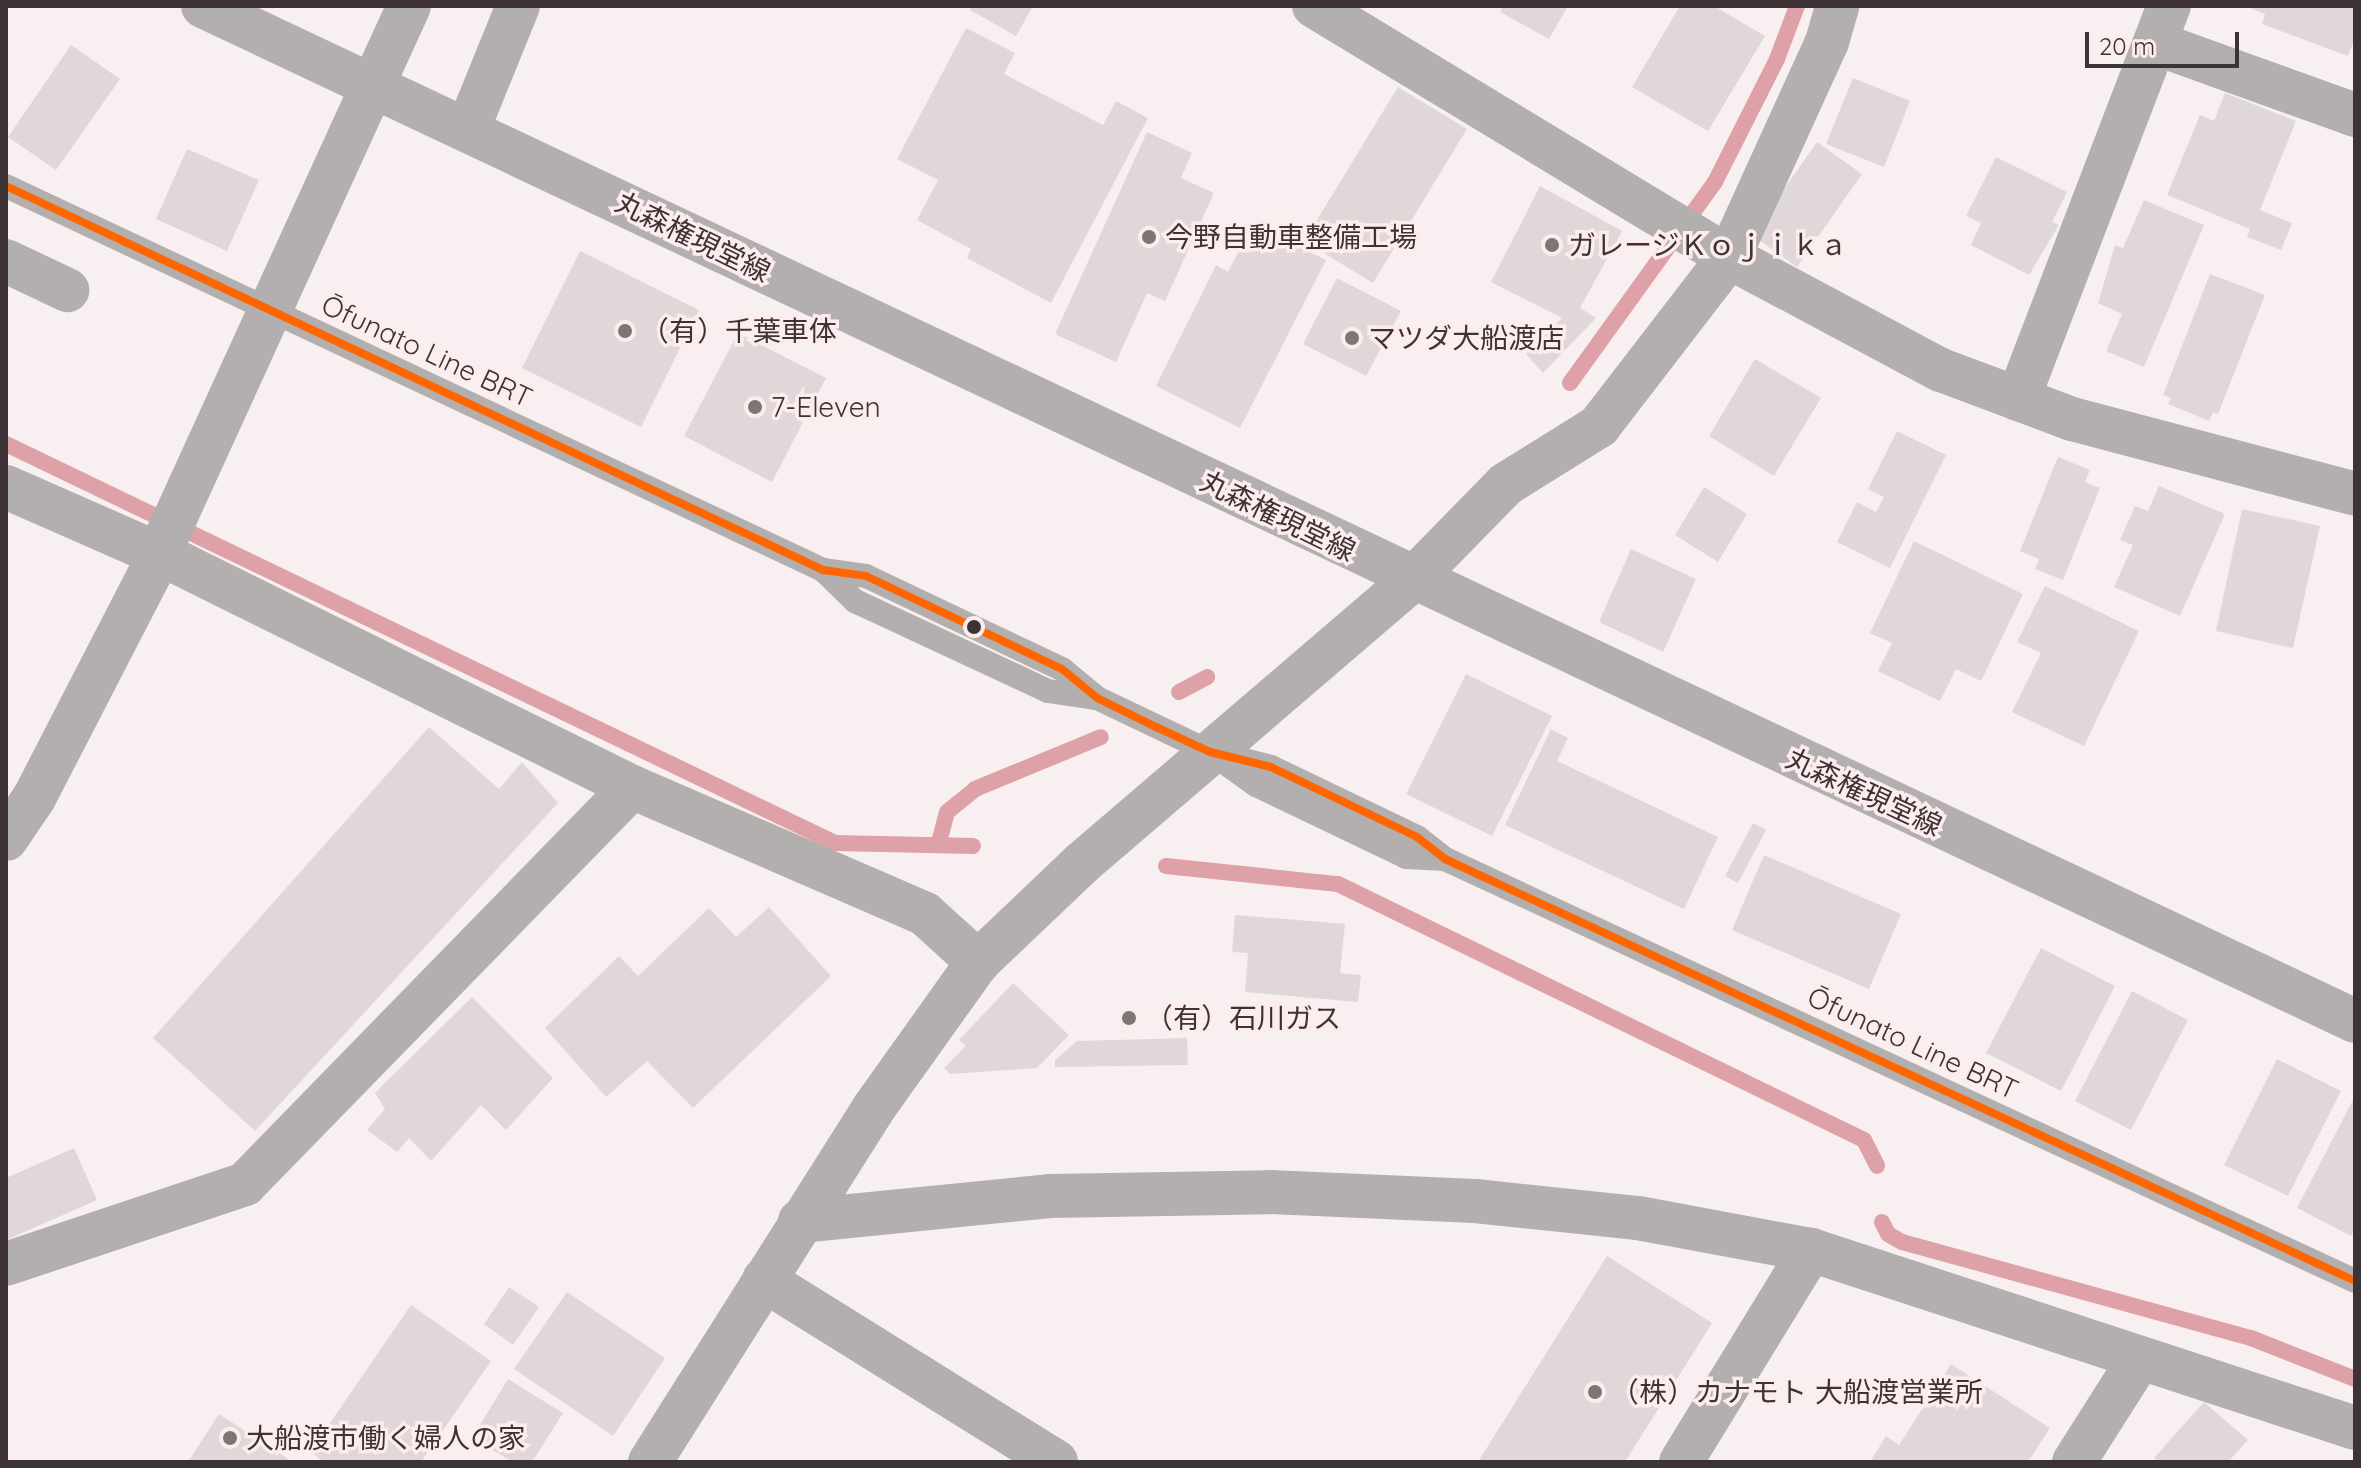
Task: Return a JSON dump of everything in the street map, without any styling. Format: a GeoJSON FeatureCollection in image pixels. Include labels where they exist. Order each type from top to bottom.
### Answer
{"type":"FeatureCollection","features":[{"type":"Feature","properties":{"kind":"main road","name":"丸森権現堂線"},"geometry":{"type":"LineString","coordinates":[[203,6],[468,129],[1412,580],[2355,1021]]}},
{"type":"Feature","properties":{"kind":"main road"},"geometry":{"type":"LineString","coordinates":[[6,839],[34,798],[150,573],[409,6]]}},
{"type":"Feature","properties":{"kind":"main road"},"geometry":{"type":"LineString","coordinates":[[468,129],[518,6]]}},
{"type":"Feature","properties":{"kind":"street"},"geometry":{"type":"LineString","coordinates":[[1314,6],[1699,239],[1941,370],[2072,419],[2355,494]]}},
{"type":"Feature","properties":{"kind":"street"},"geometry":{"type":"LineString","coordinates":[[650,1462],[800,1221],[978,962],[1210,752],[1412,580],[1506,484],[1599,426],[1699,239],[1827,42],[1837,6]]}},
{"type":"Feature","properties":{"kind":"street"},"geometry":{"type":"LineString","coordinates":[[2018,399],[2162,24],[2355,115]]}},
{"type":"Feature","properties":{"kind":"street"},"geometry":{"type":"LineString","coordinates":[[6,261],[67,290]]}},
{"type":"Feature","properties":{"kind":"street"},"geometry":{"type":"LineString","coordinates":[[14,490],[181,564],[632,787],[925,914],[978,962]]}},
{"type":"Feature","properties":{"kind":"street"},"geometry":{"type":"LineString","coordinates":[[6,1264],[245,1184],[632,787]]}},
{"type":"Feature","properties":{"kind":"street"},"geometry":{"type":"LineString","coordinates":[[800,1221],[1050,1196],[1270,1192],[1475,1201],[1638,1218],[1811,1250],[2355,1428]]}},
{"type":"Feature","properties":{"kind":"street"},"geometry":{"type":"LineString","coordinates":[[1681,1462],[1811,1250]]}},
{"type":"Feature","properties":{"kind":"street"},"geometry":{"type":"LineString","coordinates":[[764,1280],[1056,1462]]}},
{"type":"Feature","properties":{"kind":"street"},"geometry":{"type":"LineString","coordinates":[[2074,1462],[2140,1358]]}},
{"type":"Feature","properties":{"kind":"lane","name":"Ōfunato Line BRT"},"geometry":{"type":"LineString","coordinates":[[6,186],[823,570],[866,576],[1062,669],[1097,698],[1210,752],[1271,767],[1417,837],[1445,859],[2355,1281]]}},
{"type":"Feature","properties":{"kind":"building"},"geometry":{"type":"Polygon","coordinates":[[[972,6],[1033,6],[1016,36],[970,10],[972,6]]]}},
{"type":"Feature","properties":{"kind":"building"},"geometry":{"type":"Polygon","coordinates":[[[1503,6],[1568,6],[1549,39],[1500,12],[1503,6]]]}},
{"type":"Feature","properties":{"kind":"building"},"geometry":{"type":"Polygon","coordinates":[[[1680,6],[1714,6],[1765,36],[1708,131],[1632,87],[1680,6]]]}},
{"type":"Feature","properties":{"kind":"building"},"geometry":{"type":"Polygon","coordinates":[[[2245,6],[2355,6],[2355,38],[2348,56],[2262,24],[2265,14],[2245,6]]]}},
{"type":"Feature","properties":{"kind":"building"},"geometry":{"type":"Polygon","coordinates":[[[966,28],[1015,53],[1004,74],[1103,125],[1116,101],[1148,118],[1051,303],[967,258],[971,249],[917,220],[938,180],[897,159],[966,28]]]}},
{"type":"Feature","properties":{"kind":"building"},"geometry":{"type":"Polygon","coordinates":[[[71,45],[120,79],[56,170],[8,137],[71,45]]]}},
{"type":"Feature","properties":{"kind":"building"},"geometry":{"type":"Polygon","coordinates":[[[1853,78],[1910,101],[1884,167],[1826,144],[1853,78]]]}},
{"type":"Feature","properties":{"kind":"building"},"geometry":{"type":"Polygon","coordinates":[[[1398,87],[1467,129],[1373,283],[1304,241],[1398,87]]]}},
{"type":"Feature","properties":{"kind":"building"},"geometry":{"type":"Polygon","coordinates":[[[2225,93],[2296,121],[2260,210],[2292,223],[2281,250],[2247,237],[2250,229],[2167,195],[2200,115],[2214,121],[2225,93]]]}},
{"type":"Feature","properties":{"kind":"building"},"geometry":{"type":"Polygon","coordinates":[[[1147,132],[1192,153],[1181,178],[1214,193],[1165,301],[1147,293],[1116,362],[1055,334],[1147,132]]]}},
{"type":"Feature","properties":{"kind":"building"},"geometry":{"type":"Polygon","coordinates":[[[1817,142],[1862,174],[1797,267],[1752,235],[1817,142]]]}},
{"type":"Feature","properties":{"kind":"building"},"geometry":{"type":"Polygon","coordinates":[[[187,149],[259,180],[227,251],[156,219],[187,149]]]}},
{"type":"Feature","properties":{"kind":"building"},"geometry":{"type":"Polygon","coordinates":[[[1996,157],[2067,192],[2052,222],[2059,225],[2029,275],[1971,245],[1981,223],[1966,216],[1996,157]]]}},
{"type":"Feature","properties":{"kind":"building"},"geometry":{"type":"Polygon","coordinates":[[[1540,186],[1622,231],[1580,308],[1596,318],[1543,373],[1526,354],[1562,318],[1491,282],[1540,186]]]}},
{"type":"Feature","properties":{"kind":"building"},"geometry":{"type":"Polygon","coordinates":[[[2144,200],[2204,225],[2144,367],[2106,351],[2122,314],[2098,303],[2115,245],[2123,248],[2144,200]]]}},
{"type":"Feature","properties":{"kind":"building"},"geometry":{"type":"Polygon","coordinates":[[[1253,223],[1326,260],[1240,428],[1156,386],[1216,265],[1228,272],[1253,223]]]}},
{"type":"Feature","properties":{"kind":"building"},"geometry":{"type":"Polygon","coordinates":[[[580,251],[699,310],[641,427],[522,368],[580,251]]]}},
{"type":"Feature","properties":{"kind":"building"},"geometry":{"type":"Polygon","coordinates":[[[2210,274],[2265,295],[2218,414],[2213,412],[2209,421],[2168,404],[2171,398],[2163,395],[2210,274]]]}},
{"type":"Feature","properties":{"kind":"building"},"geometry":{"type":"Polygon","coordinates":[[[1337,278],[1401,311],[1366,376],[1303,344],[1337,278]]]}},
{"type":"Feature","properties":{"kind":"building","name":"7-Eleven"},"geometry":{"type":"Polygon","coordinates":[[[738,333],[826,378],[772,482],[684,436],[738,333]]]}},
{"type":"Feature","properties":{"kind":"building"},"geometry":{"type":"Polygon","coordinates":[[[1755,359],[1821,398],[1774,476],[1709,436],[1755,359]]]}},
{"type":"Feature","properties":{"kind":"building"},"geometry":{"type":"Polygon","coordinates":[[[1897,431],[1946,455],[1890,568],[1837,542],[1857,502],[1876,512],[1884,497],[1868,489],[1897,431]]]}},
{"type":"Feature","properties":{"kind":"building"},"geometry":{"type":"Polygon","coordinates":[[[2058,457],[2090,470],[2085,482],[2100,488],[2063,580],[2035,569],[2039,559],[2020,551],[2058,457]]]}},
{"type":"Feature","properties":{"kind":"building"},"geometry":{"type":"Polygon","coordinates":[[[2159,486],[2225,514],[2180,616],[2114,587],[2133,545],[2120,540],[2135,506],[2148,511],[2159,486]]]}},
{"type":"Feature","properties":{"kind":"building"},"geometry":{"type":"Polygon","coordinates":[[[1704,487],[1747,514],[1718,562],[1675,535],[1704,487]]]}},
{"type":"Feature","properties":{"kind":"building"},"geometry":{"type":"Polygon","coordinates":[[[2242,509],[2320,526],[2293,648],[2216,631],[2242,509]]]}},
{"type":"Feature","properties":{"kind":"building"},"geometry":{"type":"Polygon","coordinates":[[[1914,541],[2023,594],[1981,681],[1956,669],[1940,701],[1878,671],[1892,643],[1870,633],[1914,541]]]}},
{"type":"Feature","properties":{"kind":"building"},"geometry":{"type":"Polygon","coordinates":[[[1631,549],[1696,579],[1663,652],[1599,622],[1631,549]]]}},
{"type":"Feature","properties":{"kind":"building"},"geometry":{"type":"Polygon","coordinates":[[[2045,586],[2139,631],[2084,746],[2012,712],[2041,653],[2017,642],[2045,586]]]}},
{"type":"Feature","properties":{"kind":"building"},"geometry":{"type":"Polygon","coordinates":[[[1466,674],[1552,716],[1492,836],[1406,794],[1466,674]]]}},
{"type":"Feature","properties":{"kind":"building"},"geometry":{"type":"Polygon","coordinates":[[[429,727],[499,789],[522,762],[558,803],[255,1131],[153,1038],[429,727]]]}},
{"type":"Feature","properties":{"kind":"building"},"geometry":{"type":"Polygon","coordinates":[[[1551,729],[1568,738],[1557,761],[1718,837],[1684,909],[1505,825],[1551,729]]]}},
{"type":"Feature","properties":{"kind":"building"},"geometry":{"type":"Polygon","coordinates":[[[1753,823],[1766,830],[1738,883],[1725,876],[1753,823]]]}},
{"type":"Feature","properties":{"kind":"building"},"geometry":{"type":"Polygon","coordinates":[[[1764,855],[1901,914],[1869,989],[1732,930],[1764,855]]]}},
{"type":"Feature","properties":{"kind":"building"},"geometry":{"type":"Polygon","coordinates":[[[769,907],[831,976],[693,1108],[647,1061],[606,1097],[545,1028],[619,956],[638,976],[709,908],[736,937],[769,907]]]}},
{"type":"Feature","properties":{"kind":"building"},"geometry":{"type":"Polygon","coordinates":[[[1235,915],[1345,924],[1340,973],[1361,975],[1358,1002],[1245,992],[1248,953],[1232,952],[1235,915]]]}},
{"type":"Feature","properties":{"kind":"building"},"geometry":{"type":"Polygon","coordinates":[[[2041,948],[2115,986],[2061,1091],[1986,1053],[2041,948]]]}},
{"type":"Feature","properties":{"kind":"building"},"geometry":{"type":"Polygon","coordinates":[[[1013,983],[1069,1035],[1037,1068],[950,1074],[944,1068],[966,1046],[959,1040],[1013,983]]]}},
{"type":"Feature","properties":{"kind":"building"},"geometry":{"type":"Polygon","coordinates":[[[2132,991],[2188,1020],[2131,1130],[2075,1101],[2132,991]]]}},
{"type":"Feature","properties":{"kind":"building"},"geometry":{"type":"Polygon","coordinates":[[[472,997],[553,1078],[506,1130],[481,1105],[431,1161],[409,1138],[397,1152],[367,1130],[385,1109],[375,1093],[472,997]]]}},
{"type":"Feature","properties":{"kind":"building"},"geometry":{"type":"Polygon","coordinates":[[[1187,1038],[1188,1065],[1055,1067],[1055,1060],[1077,1041],[1187,1038]]]}},
{"type":"Feature","properties":{"kind":"building"},"geometry":{"type":"Polygon","coordinates":[[[2277,1059],[2341,1091],[2288,1196],[2224,1165],[2277,1059]]]}},
{"type":"Feature","properties":{"kind":"building"},"geometry":{"type":"Polygon","coordinates":[[[2355,1096],[2355,1229],[2351,1236],[2297,1208],[2355,1096]]]}},
{"type":"Feature","properties":{"kind":"building"},"geometry":{"type":"Polygon","coordinates":[[[74,1148],[97,1200],[6,1240],[6,1178],[74,1148]]]}},
{"type":"Feature","properties":{"kind":"building","name":"（株）カナモト 大船渡営業所"},"geometry":{"type":"Polygon","coordinates":[[[1607,1256],[1712,1323],[1625,1462],[1478,1462],[1607,1256]]]}},
{"type":"Feature","properties":{"kind":"building"},"geometry":{"type":"Polygon","coordinates":[[[509,1287],[539,1307],[513,1345],[484,1324],[509,1287]]]}},
{"type":"Feature","properties":{"kind":"building"},"geometry":{"type":"Polygon","coordinates":[[[567,1292],[665,1358],[613,1436],[514,1369],[567,1292]]]}},
{"type":"Feature","properties":{"kind":"building"},"geometry":{"type":"Polygon","coordinates":[[[411,1305],[491,1361],[421,1462],[325,1462],[310,1452],[411,1305]]]}},
{"type":"Feature","properties":{"kind":"building"},"geometry":{"type":"Polygon","coordinates":[[[1951,1364],[2050,1428],[2028,1462],[1870,1462],[1886,1436],[1899,1445],[1951,1364]]]}},
{"type":"Feature","properties":{"kind":"building"},"geometry":{"type":"Polygon","coordinates":[[[508,1379],[563,1413],[532,1462],[513,1462],[472,1438],[508,1379]]]}},
{"type":"Feature","properties":{"kind":"building"},"geometry":{"type":"Polygon","coordinates":[[[2204,1402],[2248,1440],[2228,1462],[2159,1462],[2154,1458],[2204,1402]]]}},
{"type":"Feature","properties":{"kind":"building","name":"大船渡市働く婦人の家"},"geometry":{"type":"Polygon","coordinates":[[[219,1414],[293,1462],[188,1462],[219,1414]]]}},
{"type":"Feature","properties":{"kind":"waterway"},"geometry":{"type":"LineString","coordinates":[[1570,383],[1715,182],[1777,59],[1797,6]]}},
{"type":"Feature","properties":{"kind":"waterway"},"geometry":{"type":"LineString","coordinates":[[6,444],[835,843],[973,846]]}},
{"type":"Feature","properties":{"kind":"waterway"},"geometry":{"type":"LineString","coordinates":[[1179,692],[1207,677]]}},
{"type":"Feature","properties":{"kind":"waterway"},"geometry":{"type":"LineString","coordinates":[[939,842],[947,812],[975,789],[1101,737]]}},
{"type":"Feature","properties":{"kind":"waterway"},"geometry":{"type":"LineString","coordinates":[[1166,866],[1338,884],[1864,1140],[1877,1166]]}},
{"type":"Feature","properties":{"kind":"waterway"},"geometry":{"type":"LineString","coordinates":[[1882,1222],[1888,1234],[1902,1242],[2251,1338],[2355,1379]]}},
{"type":"Feature","properties":{"kind":"transit line"},"geometry":{"type":"LineString","coordinates":[[6,186],[823,570],[866,576],[1062,669],[1097,698],[1156,727],[1210,752],[1271,767],[1417,837],[1445,859],[2355,1281]]}},
{"type":"Feature","properties":{"kind":"place","name":"今野自動車整備工場"},"geometry":{"type":"Point","coordinates":[1149,237]}},
{"type":"Feature","properties":{"kind":"place","name":"ガレージＫｏｊｉｋａ"},"geometry":{"type":"Point","coordinates":[1552,245]}},
{"type":"Feature","properties":{"kind":"place","name":"（有）千葉車体"},"geometry":{"type":"Point","coordinates":[625,331]}},
{"type":"Feature","properties":{"kind":"place","name":"マツダ大船渡店"},"geometry":{"type":"Point","coordinates":[1352,338]}},
{"type":"Feature","properties":{"kind":"place","name":"7-Eleven"},"geometry":{"type":"Point","coordinates":[755,407]}},
{"type":"Feature","properties":{"kind":"place","name":"（有）石川ガス"},"geometry":{"type":"Point","coordinates":[1129,1018]}},
{"type":"Feature","properties":{"kind":"place","name":"（株）カナモト 大船渡営業所"},"geometry":{"type":"Point","coordinates":[1595,1392]}},
{"type":"Feature","properties":{"kind":"place","name":"大船渡市働く婦人の家"},"geometry":{"type":"Point","coordinates":[230,1438]}}]}
